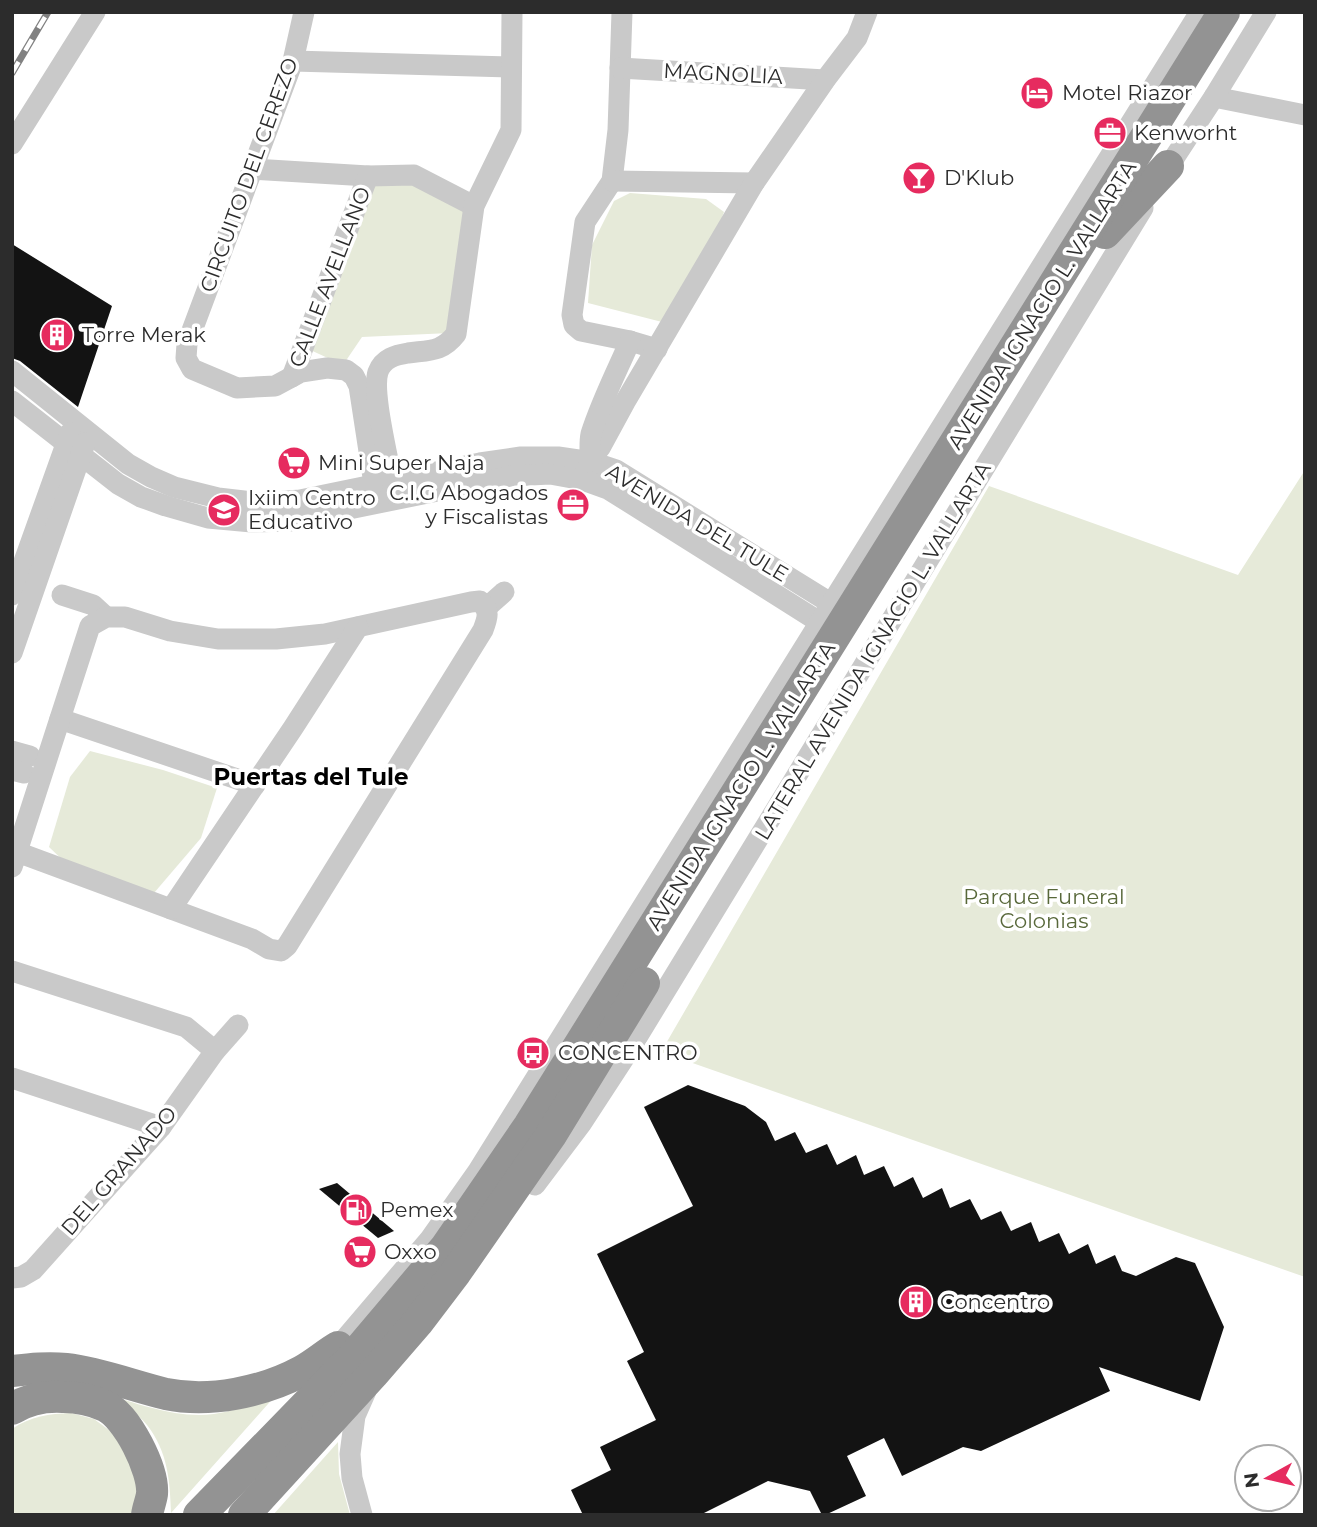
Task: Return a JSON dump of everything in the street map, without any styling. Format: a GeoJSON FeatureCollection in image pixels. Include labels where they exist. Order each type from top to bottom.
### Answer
{"type":"FeatureCollection","features":[{"type":"Feature","properties":{"kind":"highway","name":"AVENIDA IGNACIO L. VALLARTA"},"geometry":{"type":"LineString","coordinates":[[199,1515],[352,1358],[446,1247],[529,1126],[1224,12]]}},
{"type":"Feature","properties":{"kind":"highway","name":"AVENIDA IGNACIO L. VALLARTA"},"geometry":{"type":"LineString","coordinates":[[244,1515],[418,1322],[551,1135],[1242,12]]}},
{"type":"Feature","properties":{"kind":"highway"},"geometry":{"type":"LineString","coordinates":[[1105,233],[1168,166]]}},
{"type":"Feature","properties":{"kind":"highway"},"geometry":{"type":"LineString","coordinates":[[1046,300],[1087,195]]}},
{"type":"Feature","properties":{"kind":"highway"},"geometry":{"type":"LineString","coordinates":[[522,1102],[590,1028]]}},
{"type":"Feature","properties":{"kind":"highway"},"geometry":{"type":"LineString","coordinates":[[12,1371],[65,1369],[96,1374],[167,1394],[199,1397],[233,1395],[302,1371],[338,1347]]}},
{"type":"Feature","properties":{"kind":"highway"},"geometry":{"type":"LineString","coordinates":[[186,1515],[338,1347]]}},
{"type":"Feature","properties":{"kind":"highway"},"geometry":{"type":"LineString","coordinates":[[12,1409],[47,1396],[79,1398],[108,1407],[129,1430],[146,1461],[152,1492],[147,1515]]}},
{"type":"Feature","properties":{"kind":"street"},"geometry":{"type":"LineString","coordinates":[[12,144],[95,12]]}},
{"type":"Feature","properties":{"kind":"street","name":"CIRCUITO DEL CEREZO"},"geometry":{"type":"LineString","coordinates":[[304,12],[293,61],[187,344],[186,358],[192,369],[237,388],[275,386],[301,372],[327,368],[346,370],[368,385]]}},
{"type":"Feature","properties":{"kind":"street"},"geometry":{"type":"LineString","coordinates":[[385,492],[380,410],[368,385],[386,360],[398,355],[442,348],[449,344],[456,334],[474,206],[511,130],[512,12]]}},
{"type":"Feature","properties":{"kind":"street"},"geometry":{"type":"LineString","coordinates":[[622,12],[618,130],[612,181],[585,222],[572,315],[574,325],[580,331],[657,349]]}},
{"type":"Feature","properties":{"kind":"street"},"geometry":{"type":"LineString","coordinates":[[587,465],[590,437],[641,376],[754,183],[856,38],[867,12]]}},
{"type":"Feature","properties":{"kind":"street"},"geometry":{"type":"LineString","coordinates":[[338,1347],[430,1239],[478,1171],[1200,12]]}},
{"type":"Feature","properties":{"kind":"street","name":"LATERAL AVENIDA IGNACIO L. VALLARTA"},"geometry":{"type":"LineString","coordinates":[[456,1272],[532,1188],[581,1124],[628,1052],[1168,166],[1266,12]]}},
{"type":"Feature","properties":{"kind":"street"},"geometry":{"type":"LineString","coordinates":[[293,61],[511,67]]}},
{"type":"Feature","properties":{"kind":"street","name":"MAGNOLIA"},"geometry":{"type":"LineString","coordinates":[[620,68],[825,80]]}},
{"type":"Feature","properties":{"kind":"street"},"geometry":{"type":"LineString","coordinates":[[1214,97],[1305,115]]}},
{"type":"Feature","properties":{"kind":"street"},"geometry":{"type":"LineString","coordinates":[[252,169],[414,176],[474,206]]}},
{"type":"Feature","properties":{"kind":"street","name":"CALLE AVELLANO"},"geometry":{"type":"LineString","coordinates":[[292,377],[368,176]]}},
{"type":"Feature","properties":{"kind":"street"},"geometry":{"type":"LineString","coordinates":[[612,181],[754,183]]}},
{"type":"Feature","properties":{"kind":"street"},"geometry":{"type":"LineString","coordinates":[[611,409],[618,367],[630,341]]}},
{"type":"Feature","properties":{"kind":"street"},"geometry":{"type":"LineString","coordinates":[[618,367],[641,376]]}},
{"type":"Feature","properties":{"kind":"street","name":"AVENIDA DEL TULE"},"geometry":{"type":"LineString","coordinates":[[12,371],[128,464],[174,487],[218,498],[262,503],[385,492],[511,475],[550,474],[587,465],[615,470],[832,604]]}},
{"type":"Feature","properties":{"kind":"street","name":"AVENIDA DEL TULE"},"geometry":{"type":"LineString","coordinates":[[12,401],[118,485],[166,506],[208,517],[252,522],[290,521],[385,492]]}},
{"type":"Feature","properties":{"kind":"street"},"geometry":{"type":"LineString","coordinates":[[15,635],[81,427]]}},
{"type":"Feature","properties":{"kind":"street"},"geometry":{"type":"LineString","coordinates":[[12,595],[73,450]]}},
{"type":"Feature","properties":{"kind":"street","name":"AVENIDA DEL TULE"},"geometry":{"type":"LineString","coordinates":[[587,465],[608,489],[821,623]]}},
{"type":"Feature","properties":{"kind":"street"},"geometry":{"type":"LineString","coordinates":[[486,608],[504,593]]}},
{"type":"Feature","properties":{"kind":"street"},"geometry":{"type":"LineString","coordinates":[[62,595],[93,605],[106,617]]}},
{"type":"Feature","properties":{"kind":"street"},"geometry":{"type":"LineString","coordinates":[[471,601],[480,601],[486,608],[487,619],[483,630],[287,946],[281,951],[269,949],[252,939],[171,909],[15,860],[28,765],[60,719],[90,626],[106,617],[125,617],[170,631],[218,639],[276,639],[325,634],[358,627],[471,601]]}},
{"type":"Feature","properties":{"kind":"street"},"geometry":{"type":"LineString","coordinates":[[171,909],[358,627]]}},
{"type":"Feature","properties":{"kind":"street"},"geometry":{"type":"LineString","coordinates":[[60,719],[255,785]]}},
{"type":"Feature","properties":{"kind":"street"},"geometry":{"type":"LineString","coordinates":[[12,971],[186,1027],[215,1051]]}},
{"type":"Feature","properties":{"kind":"street","name":"DEL GRANADO"},"geometry":{"type":"LineString","coordinates":[[12,1278],[21,1277],[33,1269],[160,1127],[215,1051],[238,1025]]}},
{"type":"Feature","properties":{"kind":"street"},"geometry":{"type":"LineString","coordinates":[[12,1078],[160,1127]]}},
{"type":"Feature","properties":{"kind":"street"},"geometry":{"type":"LineString","coordinates":[[362,1515],[352,1478],[350,1454],[355,1416],[373,1374]]}},
{"type":"Feature","properties":{"kind":"green space"},"geometry":{"type":"Polygon","coordinates":[[[369,181],[410,181],[470,208],[450,333],[362,337],[343,365],[306,348],[369,181]]]}},
{"type":"Feature","properties":{"kind":"green space"},"geometry":{"type":"Polygon","coordinates":[[[630,193],[706,199],[724,212],[717,231],[662,322],[588,303],[592,245],[614,201],[630,193]]]}},
{"type":"Feature","properties":{"kind":"green space","name":"Parque Funeral Colonias"},"geometry":{"type":"Polygon","coordinates":[[[1305,470],[1305,1277],[661,1052],[989,486],[1238,575],[1305,470]]]}},
{"type":"Feature","properties":{"kind":"green space"},"geometry":{"type":"Polygon","coordinates":[[[90,751],[163,770],[217,788],[201,838],[154,893],[68,865],[49,847],[70,777],[90,751]]]}},
{"type":"Feature","properties":{"kind":"green space"},"geometry":{"type":"Polygon","coordinates":[[[103,1393],[158,1410],[200,1415],[230,1411],[276,1395],[171,1513],[164,1456],[154,1435],[138,1416],[103,1393]]]}},
{"type":"Feature","properties":{"kind":"green space"},"geometry":{"type":"Polygon","coordinates":[[[71,1413],[94,1419],[113,1433],[136,1474],[136,1497],[131,1515],[12,1515],[12,1429],[40,1416],[71,1413]]]}},
{"type":"Feature","properties":{"kind":"green space"},"geometry":{"type":"Polygon","coordinates":[[[338,1442],[339,1474],[350,1515],[273,1515],[338,1442]]]}},
{"type":"Feature","properties":{"kind":"building","name":"Torre Merak"},"geometry":{"type":"Polygon","coordinates":[[[12,244],[112,306],[78,407],[20,361],[12,358],[12,244]]]}},
{"type":"Feature","properties":{"kind":"building","name":"Concentro"},"geometry":{"type":"Polygon","coordinates":[[[688,1085],[745,1106],[766,1122],[775,1141],[795,1132],[806,1153],[827,1144],[837,1165],[856,1155],[864,1175],[884,1166],[894,1187],[913,1177],[923,1198],[942,1188],[950,1208],[970,1199],[981,1220],[1001,1211],[1011,1231],[1031,1222],[1039,1242],[1059,1233],[1069,1254],[1088,1244],[1096,1264],[1115,1255],[1122,1271],[1136,1276],[1176,1257],[1195,1263],[1224,1327],[1200,1401],[1099,1367],[1110,1391],[981,1451],[963,1447],[902,1476],[884,1438],[847,1456],[866,1496],[825,1515],[822,1515],[810,1491],[768,1481],[700,1515],[583,1515],[571,1490],[611,1470],[600,1447],[656,1420],[627,1361],[644,1352],[597,1254],[693,1206],[644,1107],[688,1085]]]}},
{"type":"Feature","properties":{"kind":"building","name":"Pemex"},"geometry":{"type":"Polygon","coordinates":[[[337,1183],[394,1231],[378,1238],[319,1189],[337,1183]]]}},
{"type":"Feature","properties":{"kind":"railway"},"geometry":{"type":"LineString","coordinates":[[12,73],[48,12]]}},
{"type":"Feature","properties":{"kind":"place","name":"Motel Riazor"},"geometry":{"type":"Point","coordinates":[1037,93]}},
{"type":"Feature","properties":{"kind":"place","name":"Kenworht"},"geometry":{"type":"Point","coordinates":[1110,133]}},
{"type":"Feature","properties":{"kind":"place","name":"D'Klub"},"geometry":{"type":"Point","coordinates":[919,178]}},
{"type":"Feature","properties":{"kind":"place","name":"Torre Merak"},"geometry":{"type":"Point","coordinates":[57,335]}},
{"type":"Feature","properties":{"kind":"place","name":"Mini Super Naja"},"geometry":{"type":"Point","coordinates":[294,463]}},
{"type":"Feature","properties":{"kind":"place","name":"C.I.G Abogados y Fiscalistas"},"geometry":{"type":"Point","coordinates":[573,505]}},
{"type":"Feature","properties":{"kind":"place","name":"Ixiim Centro Educativo"},"geometry":{"type":"Point","coordinates":[224,510]}},
{"type":"Feature","properties":{"kind":"place","name":"CONCENTRO"},"geometry":{"type":"Point","coordinates":[533,1053]}},
{"type":"Feature","properties":{"kind":"place","name":"Pemex"},"geometry":{"type":"Point","coordinates":[356,1210]}},
{"type":"Feature","properties":{"kind":"place","name":"Oxxo"},"geometry":{"type":"Point","coordinates":[360,1252]}},
{"type":"Feature","properties":{"kind":"place","name":"Concentro"},"geometry":{"type":"Point","coordinates":[916,1302]}},
{"type":"Feature","properties":{"kind":"district","name":"Puertas del Tule"},"geometry":{"type":"Point","coordinates":[311,777]}}]}
